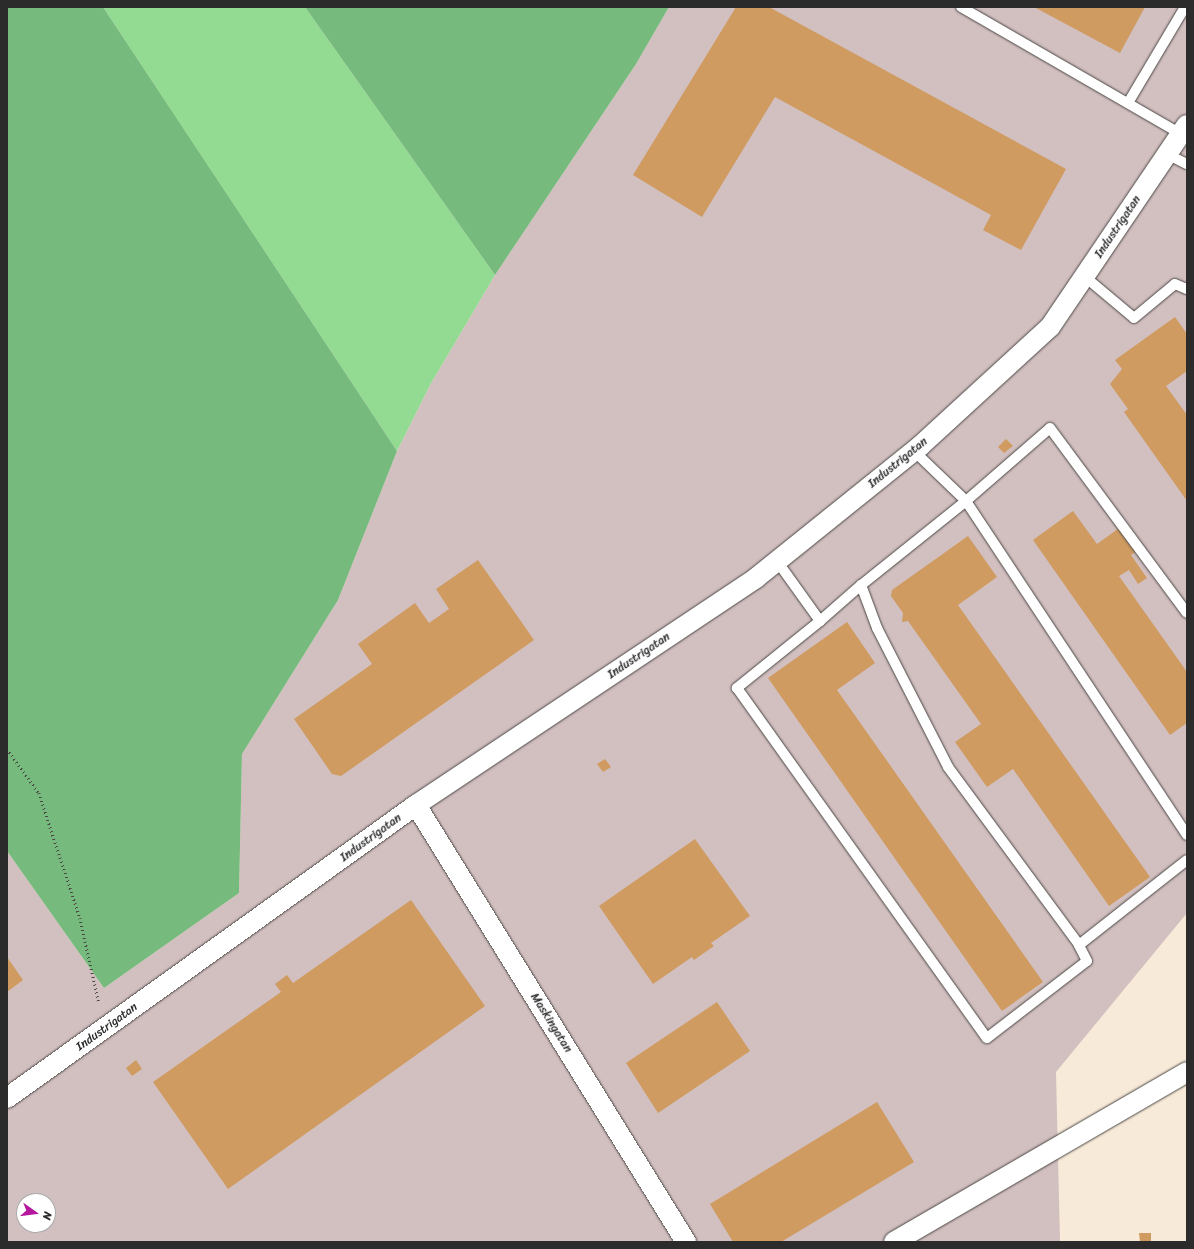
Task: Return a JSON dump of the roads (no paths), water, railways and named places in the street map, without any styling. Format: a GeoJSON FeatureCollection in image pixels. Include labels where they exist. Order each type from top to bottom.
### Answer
{"type":"FeatureCollection","features":[{"type":"Feature","properties":{"kind":"street","name":"Industrigatan"},"geometry":{"type":"LineString","coordinates":[[7,1098],[416,805],[777,561],[914,451],[1050,327],[1184,130]]}},
{"type":"Feature","properties":{"kind":"street","name":"Maskingatan"},"geometry":{"type":"LineString","coordinates":[[416,805],[686,1242]]}},
{"type":"Feature","properties":{"kind":"street"},"geometry":{"type":"LineString","coordinates":[[894,1242],[1187,1072]]}},
{"type":"Feature","properties":{"kind":"lane"},"geometry":{"type":"LineString","coordinates":[[961,7],[1128,103],[1184,130]]}},
{"type":"Feature","properties":{"kind":"lane"},"geometry":{"type":"LineString","coordinates":[[1128,103],[1185,7]]}},
{"type":"Feature","properties":{"kind":"lane"},"geometry":{"type":"LineString","coordinates":[[1167,154],[1187,164]]}},
{"type":"Feature","properties":{"kind":"lane"},"geometry":{"type":"LineString","coordinates":[[1084,276],[1134,318],[1175,284],[1187,289]]}},
{"type":"Feature","properties":{"kind":"lane"},"geometry":{"type":"LineString","coordinates":[[861,585],[877,628],[948,767],[1079,946],[1087,961],[987,1038],[737,688],[820,621],[861,585],[966,501],[1050,428],[1187,613]]}},
{"type":"Feature","properties":{"kind":"lane"},"geometry":{"type":"LineString","coordinates":[[914,451],[966,501],[1187,835]]}},
{"type":"Feature","properties":{"kind":"lane"},"geometry":{"type":"LineString","coordinates":[[777,561],[820,621]]}},
{"type":"Feature","properties":{"kind":"lane"},"geometry":{"type":"LineString","coordinates":[[1079,946],[1187,860]]}}]}
